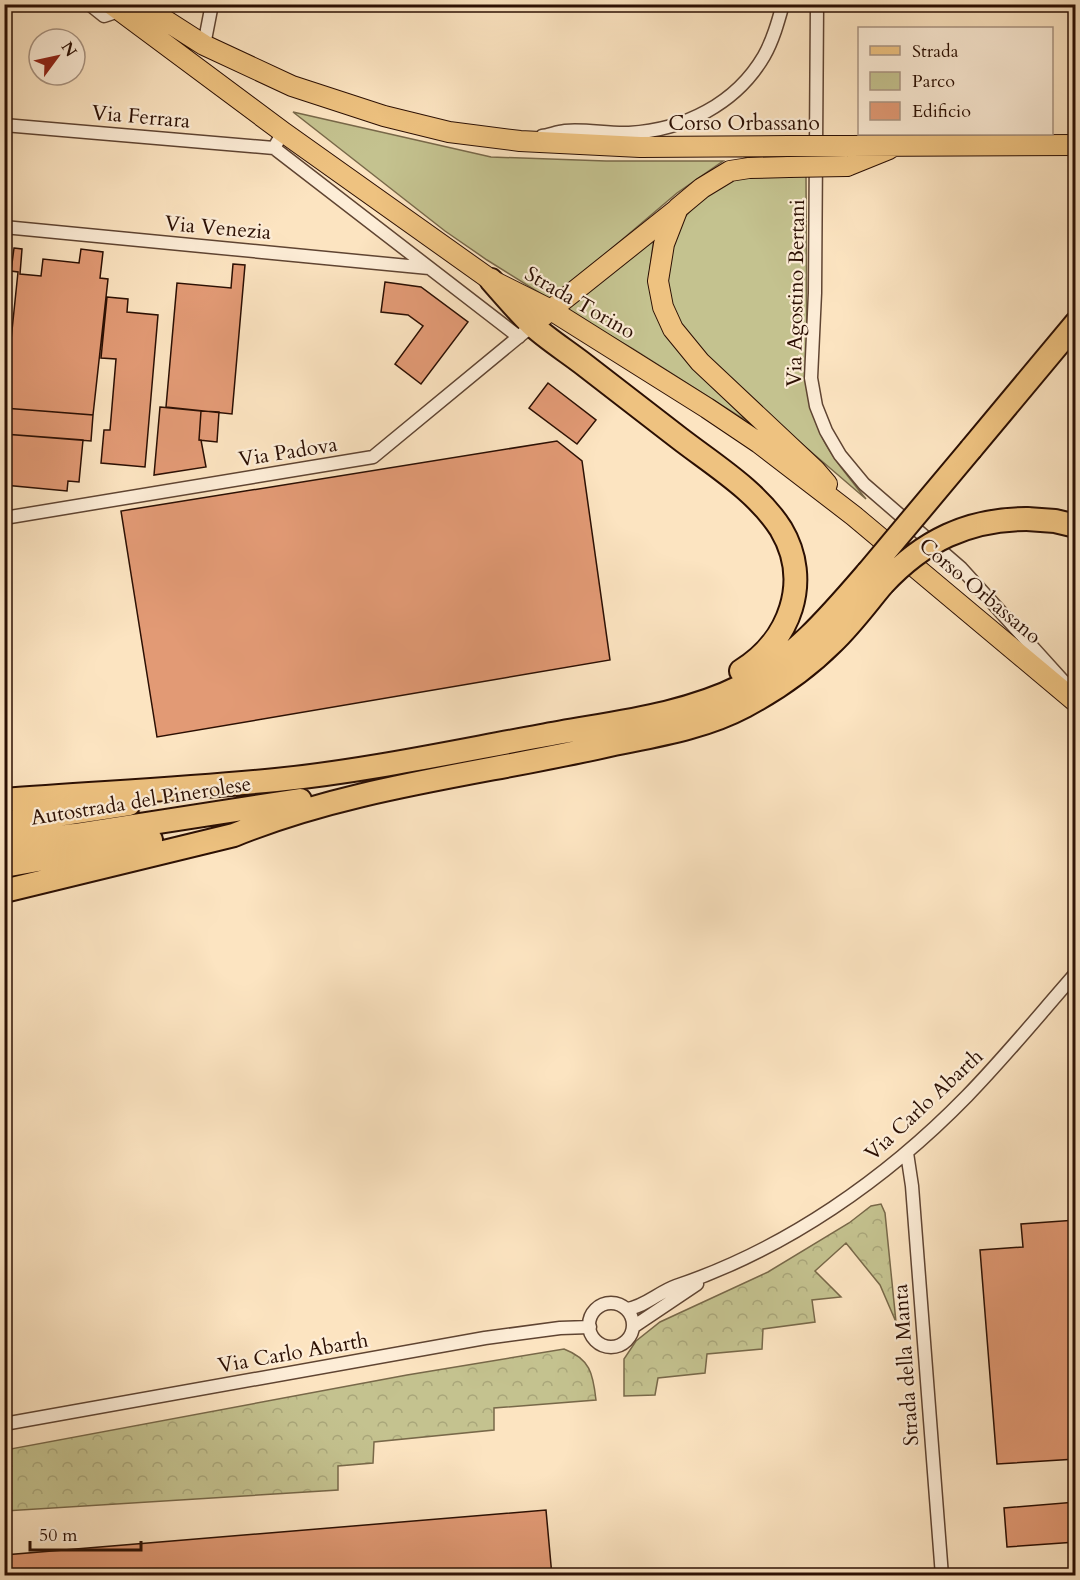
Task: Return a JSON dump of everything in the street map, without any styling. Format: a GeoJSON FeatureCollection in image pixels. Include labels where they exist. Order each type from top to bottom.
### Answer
{"type":"FeatureCollection","features":[{"type":"Feature","properties":{"kind":"highway"},"geometry":{"type":"LineString","coordinates":[[453,752],[564,718],[660,701],[717,683],[754,662],[771,647],[783,628],[792,605],[795,581],[792,559],[785,537],[771,516],[728,476],[526,331],[491,280]]}},
{"type":"Feature","properties":{"kind":"highway"},"geometry":{"type":"LineString","coordinates":[[4,891],[234,835],[262,824],[367,794],[584,751],[719,718],[777,687],[834,642],[876,578],[970,449],[1076,323]]}},
{"type":"Feature","properties":{"kind":"highway"},"geometry":{"type":"LineString","coordinates":[[4,800],[278,780],[654,716],[720,696],[764,673],[876,578],[950,534],[985,522],[1027,519],[1055,521],[1076,526]]}},
{"type":"Feature","properties":{"kind":"highway","name":"Autostrada del Pinerolese"},"geometry":{"type":"LineString","coordinates":[[4,823],[278,780]]}},
{"type":"Feature","properties":{"kind":"highway"},"geometry":{"type":"LineString","coordinates":[[4,844],[317,798],[367,794]]}},
{"type":"Feature","properties":{"kind":"highway"},"geometry":{"type":"LineString","coordinates":[[4,866],[227,826],[262,824]]}},
{"type":"Feature","properties":{"kind":"main road"},"geometry":{"type":"LineString","coordinates":[[140,4],[204,45]]}},
{"type":"Feature","properties":{"kind":"main road","name":"Strada Torino"},"geometry":{"type":"LineString","coordinates":[[115,8],[278,140],[491,280],[551,310],[715,413],[759,443],[854,516]]}},
{"type":"Feature","properties":{"kind":"main road","name":"Corso Orbassano"},"geometry":{"type":"LineString","coordinates":[[204,45],[292,86],[384,116],[449,132],[520,141],[640,147],[789,146],[847,156],[894,147],[1076,145]]}},
{"type":"Feature","properties":{"kind":"main road"},"geometry":{"type":"LineString","coordinates":[[526,331],[702,188],[730,171],[789,166],[847,156]]}},
{"type":"Feature","properties":{"kind":"main road"},"geometry":{"type":"LineString","coordinates":[[678,208],[664,244],[658,280],[663,307],[673,329],[700,362],[815,470],[854,516]]}},
{"type":"Feature","properties":{"kind":"main road","name":"Corso Orbassano"},"geometry":{"type":"LineString","coordinates":[[854,516],[1076,702]]}},
{"type":"Feature","properties":{"kind":"street","name":"Strada Torino"},"geometry":{"type":"LineString","coordinates":[[89,4],[104,16],[115,8]]}},
{"type":"Feature","properties":{"kind":"street"},"geometry":{"type":"LineString","coordinates":[[204,45],[212,4]]}},
{"type":"Feature","properties":{"kind":"street","name":"Corso Orbassano"},"geometry":{"type":"LineString","coordinates":[[520,141],[565,131],[628,133],[656,130],[697,117],[734,93],[751,75],[773,37],[783,4]]}},
{"type":"Feature","properties":{"kind":"street","name":"Via Agostino Bertani"},"geometry":{"type":"LineString","coordinates":[[818,4],[815,293],[811,378],[816,406],[826,431],[840,455],[864,484],[961,568],[1076,695]]}},
{"type":"Feature","properties":{"kind":"street","name":"Via Ferrara"},"geometry":{"type":"LineString","coordinates":[[4,125],[278,140]]}},
{"type":"Feature","properties":{"kind":"street","name":"Strada Torino"},"geometry":{"type":"LineString","coordinates":[[278,140],[429,268],[526,331]]}},
{"type":"Feature","properties":{"kind":"street","name":"Via Venezia"},"geometry":{"type":"LineString","coordinates":[[4,227],[429,268]]}},
{"type":"Feature","properties":{"kind":"street","name":"Via Padova"},"geometry":{"type":"LineString","coordinates":[[4,518],[374,457],[526,331]]}},
{"type":"Feature","properties":{"kind":"street","name":"Via Carlo Abarth"},"geometry":{"type":"LineString","coordinates":[[713,1274],[633,1327],[628,1339],[617,1346],[598,1342],[591,1333],[593,1312],[605,1303],[620,1304],[627,1309],[634,1308],[668,1289],[713,1274],[736,1263],[808,1223],[907,1153],[988,1074],[1076,973]]}},
{"type":"Feature","properties":{"kind":"street","name":"Strada della Manta"},"geometry":{"type":"LineString","coordinates":[[907,1153],[912,1186],[942,1575]]}},
{"type":"Feature","properties":{"kind":"street"},"geometry":{"type":"LineString","coordinates":[[627,1309],[631,1314],[633,1327]]}},
{"type":"Feature","properties":{"kind":"street","name":"Via Carlo Abarth"},"geometry":{"type":"LineString","coordinates":[[4,1424],[485,1338],[560,1328],[590,1327]]}},
{"type":"Feature","properties":{"kind":"green space"},"geometry":{"type":"Polygon","coordinates":[[[293,112],[491,157],[606,161],[723,161],[677,193],[551,300],[445,231],[293,112]]]}},
{"type":"Feature","properties":{"kind":"green space"},"geometry":{"type":"Polygon","coordinates":[[[752,175],[806,175],[807,377],[813,414],[833,456],[866,499],[738,389],[692,341],[674,312],[666,281],[667,265],[683,219],[705,195],[733,180],[752,175]]]}},
{"type":"Feature","properties":{"kind":"green space"},"geometry":{"type":"Polygon","coordinates":[[[654,237],[649,276],[693,366],[748,422],[633,349],[564,309],[654,237]]]}},
{"type":"Feature","properties":{"kind":"green space"},"geometry":{"type":"Polygon","coordinates":[[[881,1204],[885,1213],[896,1322],[880,1285],[846,1243],[815,1271],[841,1297],[812,1300],[815,1322],[763,1329],[762,1349],[707,1354],[705,1373],[658,1378],[655,1395],[624,1396],[624,1359],[636,1341],[660,1322],[768,1272],[849,1223],[871,1206],[881,1204]]]}},
{"type":"Feature","properties":{"kind":"green space"},"geometry":{"type":"Polygon","coordinates":[[[564,1349],[580,1357],[589,1368],[596,1400],[494,1408],[494,1430],[374,1442],[373,1463],[338,1466],[338,1490],[5,1511],[5,1450],[407,1375],[564,1349]]]}},
{"type":"Feature","properties":{"kind":"building"},"geometry":{"type":"Polygon","coordinates":[[[14,248],[22,249],[20,274],[41,276],[43,259],[79,263],[81,249],[103,252],[100,278],[108,279],[93,415],[4,408],[18,272],[11,271],[14,248]]]}},
{"type":"Feature","properties":{"kind":"building"},"geometry":{"type":"Polygon","coordinates":[[[233,264],[245,265],[232,414],[166,407],[177,283],[231,288],[233,264]]]}},
{"type":"Feature","properties":{"kind":"building"},"geometry":{"type":"Polygon","coordinates":[[[385,282],[421,287],[468,322],[421,384],[395,364],[423,326],[408,315],[381,312],[385,282]]]}},
{"type":"Feature","properties":{"kind":"building"},"geometry":{"type":"Polygon","coordinates":[[[107,297],[128,299],[127,312],[158,315],[145,467],[101,463],[104,430],[110,430],[116,359],[101,358],[107,297]]]}},
{"type":"Feature","properties":{"kind":"building"},"geometry":{"type":"Polygon","coordinates":[[[548,383],[596,420],[577,444],[529,408],[548,383]]]}},
{"type":"Feature","properties":{"kind":"building"},"geometry":{"type":"Polygon","coordinates":[[[160,407],[201,411],[199,440],[201,440],[206,467],[154,475],[160,407]]]}},
{"type":"Feature","properties":{"kind":"building"},"geometry":{"type":"Polygon","coordinates":[[[4,408],[93,415],[91,441],[4,434],[4,408]]]}},
{"type":"Feature","properties":{"kind":"building"},"geometry":{"type":"Polygon","coordinates":[[[201,411],[219,412],[217,442],[199,440],[201,411]]]}},
{"type":"Feature","properties":{"kind":"building"},"geometry":{"type":"Polygon","coordinates":[[[4,434],[83,440],[79,482],[68,481],[67,491],[4,485],[4,434]]]}},
{"type":"Feature","properties":{"kind":"building"},"geometry":{"type":"Polygon","coordinates":[[[557,441],[582,461],[610,660],[157,737],[121,511],[557,441]]]}},
{"type":"Feature","properties":{"kind":"building"},"geometry":{"type":"Polygon","coordinates":[[[1076,1220],[1076,1459],[997,1464],[980,1250],[1023,1247],[1021,1224],[1076,1220]]]}},
{"type":"Feature","properties":{"kind":"building"},"geometry":{"type":"Polygon","coordinates":[[[1076,1502],[1076,1542],[1007,1547],[1004,1508],[1076,1502]]]}},
{"type":"Feature","properties":{"kind":"building"},"geometry":{"type":"Polygon","coordinates":[[[546,1510],[552,1576],[4,1576],[4,1555],[546,1510]]]}}]}
